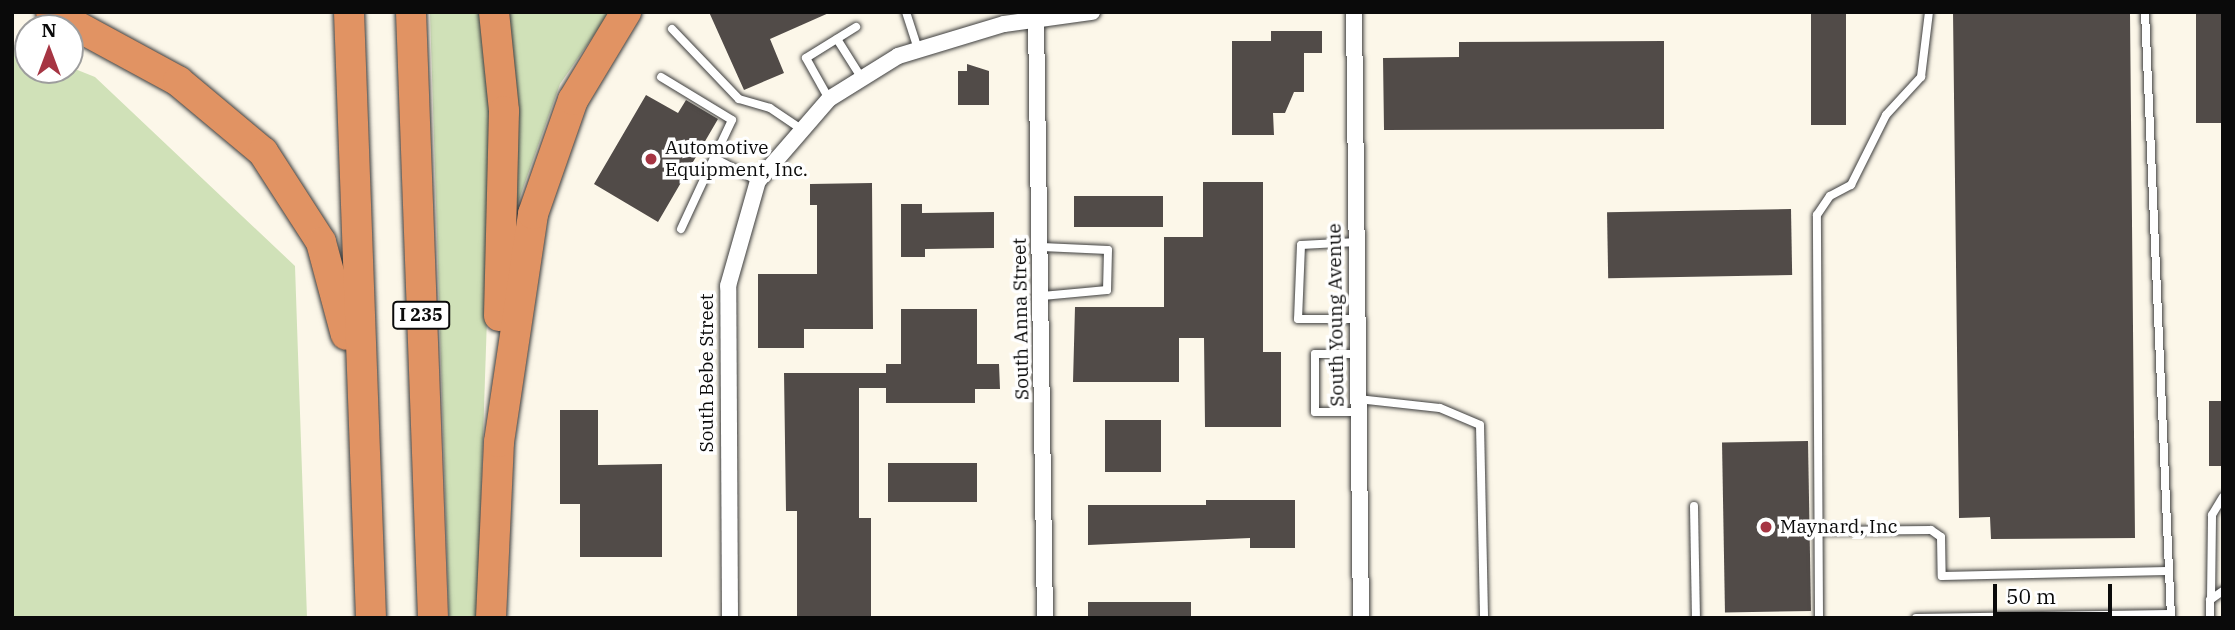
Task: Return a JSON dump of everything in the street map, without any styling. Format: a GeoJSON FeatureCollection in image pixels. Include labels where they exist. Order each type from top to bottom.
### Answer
{"type":"FeatureCollection","features":[{"type":"Feature","properties":{"kind":"highway"},"geometry":{"type":"LineString","coordinates":[[51,12],[149,65],[244,133],[296,196],[332,272],[363,395]]}},
{"type":"Feature","properties":{"kind":"highway"},"geometry":{"type":"LineString","coordinates":[[349,12],[371,618]]}},
{"type":"Feature","properties":{"kind":"highway","name":"I 235"},"geometry":{"type":"LineString","coordinates":[[411,12],[433,618]]}},
{"type":"Feature","properties":{"kind":"highway"},"geometry":{"type":"LineString","coordinates":[[491,618],[499,442],[505,122],[494,12]]}},
{"type":"Feature","properties":{"kind":"highway"},"geometry":{"type":"LineString","coordinates":[[499,442],[540,187],[573,100],[626,12]]}},
{"type":"Feature","properties":{"kind":"street","name":"South Bebe Street"},"geometry":{"type":"LineString","coordinates":[[730,618],[728,286],[758,181],[786,142],[829,99],[861,77],[918,49],[1035,20],[1092,12]]}},
{"type":"Feature","properties":{"kind":"street","name":"South Young Avenue"},"geometry":{"type":"LineString","coordinates":[[1354,12],[1361,618]]}},
{"type":"Feature","properties":{"kind":"street","name":"South Anna Street"},"geometry":{"type":"LineString","coordinates":[[1035,20],[1042,247],[1045,618]]}},
{"type":"Feature","properties":{"kind":"lane"},"geometry":{"type":"LineString","coordinates":[[906,12],[918,49]]}},
{"type":"Feature","properties":{"kind":"lane"},"geometry":{"type":"LineString","coordinates":[[1819,618],[1817,215],[1830,196],[1850,185],[1886,115],[1921,77],[1929,12]]}},
{"type":"Feature","properties":{"kind":"lane"},"geometry":{"type":"LineString","coordinates":[[1916,618],[2170,616],[2145,12]]}},
{"type":"Feature","properties":{"kind":"lane"},"geometry":{"type":"LineString","coordinates":[[829,99],[806,58],[856,27]]}},
{"type":"Feature","properties":{"kind":"lane"},"geometry":{"type":"LineString","coordinates":[[672,29],[739,99],[770,108],[800,128]]}},
{"type":"Feature","properties":{"kind":"lane"},"geometry":{"type":"LineString","coordinates":[[837,39],[861,77]]}},
{"type":"Feature","properties":{"kind":"lane"},"geometry":{"type":"LineString","coordinates":[[661,77],[732,120],[681,229]]}},
{"type":"Feature","properties":{"kind":"lane"},"geometry":{"type":"LineString","coordinates":[[715,158],[758,181]]}},
{"type":"Feature","properties":{"kind":"lane"},"geometry":{"type":"LineString","coordinates":[[1357,243],[1301,245],[1297,280],[1298,319],[1357,319]]}},
{"type":"Feature","properties":{"kind":"lane"},"geometry":{"type":"LineString","coordinates":[[1042,247],[1108,250],[1107,290],[1042,296]]}},
{"type":"Feature","properties":{"kind":"lane"},"geometry":{"type":"LineString","coordinates":[[1358,354],[1315,354],[1315,412],[1358,405],[1440,408],[1480,425],[1484,618]]}},
{"type":"Feature","properties":{"kind":"lane"},"geometry":{"type":"LineString","coordinates":[[2210,618],[2212,515],[2223,497]]}},
{"type":"Feature","properties":{"kind":"lane"},"geometry":{"type":"LineString","coordinates":[[1694,506],[1696,618]]}},
{"type":"Feature","properties":{"kind":"lane"},"geometry":{"type":"LineString","coordinates":[[1819,531],[1931,530],[1941,537],[1942,576],[2167,571]]}},
{"type":"Feature","properties":{"kind":"lane"},"geometry":{"type":"LineString","coordinates":[[2211,599],[2223,591]]}},
{"type":"Feature","properties":{"kind":"green space"},"geometry":{"type":"Polygon","coordinates":[[[430,12],[480,12],[489,60],[492,168],[477,618],[449,618],[430,12]]]}},
{"type":"Feature","properties":{"kind":"green space"},"geometry":{"type":"Polygon","coordinates":[[[506,12],[610,12],[560,84],[516,208],[518,101],[506,12]]]}},
{"type":"Feature","properties":{"kind":"green space"},"geometry":{"type":"Polygon","coordinates":[[[12,44],[14,84],[84,84],[84,73],[95,77],[295,266],[307,618],[12,618],[12,44]]]}},
{"type":"Feature","properties":{"kind":"building"},"geometry":{"type":"Polygon","coordinates":[[[709,12],[831,12],[770,39],[784,73],[744,90],[709,12]]]}},
{"type":"Feature","properties":{"kind":"building"},"geometry":{"type":"Polygon","coordinates":[[[1811,12],[1846,12],[1846,125],[1811,125],[1811,12]]]}},
{"type":"Feature","properties":{"kind":"building"},"geometry":{"type":"Polygon","coordinates":[[[1953,12],[2130,12],[2135,538],[1991,539],[1990,517],[1959,518],[1953,12]]]}},
{"type":"Feature","properties":{"kind":"building"},"geometry":{"type":"Polygon","coordinates":[[[2196,12],[2223,12],[2223,123],[2196,123],[2196,12]]]}},
{"type":"Feature","properties":{"kind":"building"},"geometry":{"type":"Polygon","coordinates":[[[1271,31],[1322,31],[1322,53],[1304,53],[1304,92],[1294,92],[1285,113],[1273,113],[1274,135],[1232,135],[1232,41],[1271,41],[1271,31]]]}},
{"type":"Feature","properties":{"kind":"building"},"geometry":{"type":"Polygon","coordinates":[[[1664,41],[1664,129],[1384,130],[1383,58],[1459,57],[1459,42],[1664,41]]]}},
{"type":"Feature","properties":{"kind":"building"},"geometry":{"type":"Polygon","coordinates":[[[967,64],[989,71],[989,105],[958,105],[958,71],[967,71],[967,64]]]}},
{"type":"Feature","properties":{"kind":"building","name":"Automotive Equipment, Inc."},"geometry":{"type":"Polygon","coordinates":[[[646,95],[678,113],[686,100],[718,119],[658,222],[594,184],[646,95]]]}},
{"type":"Feature","properties":{"kind":"building"},"geometry":{"type":"Polygon","coordinates":[[[1203,182],[1263,182],[1263,352],[1281,352],[1281,427],[1205,427],[1204,338],[1179,338],[1179,382],[1073,382],[1075,307],[1164,307],[1164,237],[1203,237],[1203,182]]]}},
{"type":"Feature","properties":{"kind":"building"},"geometry":{"type":"Polygon","coordinates":[[[872,183],[873,329],[804,329],[804,348],[758,348],[758,274],[817,274],[817,205],[810,205],[810,184],[872,183]]]}},
{"type":"Feature","properties":{"kind":"building"},"geometry":{"type":"Polygon","coordinates":[[[1074,196],[1163,196],[1163,227],[1074,227],[1074,196]]]}},
{"type":"Feature","properties":{"kind":"building"},"geometry":{"type":"Polygon","coordinates":[[[901,204],[922,204],[922,213],[994,212],[994,248],[925,249],[925,257],[901,257],[901,204]]]}},
{"type":"Feature","properties":{"kind":"building"},"geometry":{"type":"Polygon","coordinates":[[[1791,209],[1792,275],[1608,278],[1607,212],[1791,209]]]}},
{"type":"Feature","properties":{"kind":"building"},"geometry":{"type":"Polygon","coordinates":[[[901,309],[977,309],[977,364],[999,364],[1000,389],[975,389],[975,403],[886,403],[886,388],[859,388],[859,518],[871,518],[871,618],[797,618],[797,511],[786,511],[784,373],[886,373],[886,364],[901,364],[901,309]]]}},
{"type":"Feature","properties":{"kind":"building"},"geometry":{"type":"Polygon","coordinates":[[[2209,401],[2223,401],[2223,466],[2209,466],[2209,401]]]}},
{"type":"Feature","properties":{"kind":"building"},"geometry":{"type":"Polygon","coordinates":[[[560,410],[598,410],[598,465],[662,464],[662,557],[580,557],[580,504],[560,504],[560,410]]]}},
{"type":"Feature","properties":{"kind":"building"},"geometry":{"type":"Polygon","coordinates":[[[1105,420],[1161,420],[1161,472],[1105,472],[1105,420]]]}},
{"type":"Feature","properties":{"kind":"building","name":"Maynard, Inc"},"geometry":{"type":"Polygon","coordinates":[[[1808,441],[1811,611],[1725,612],[1722,443],[1808,441]]]}},
{"type":"Feature","properties":{"kind":"building"},"geometry":{"type":"Polygon","coordinates":[[[888,463],[977,463],[977,502],[888,502],[888,463]]]}},
{"type":"Feature","properties":{"kind":"building"},"geometry":{"type":"Polygon","coordinates":[[[1206,500],[1295,500],[1295,548],[1250,548],[1250,538],[1088,545],[1088,505],[1206,505],[1206,500]]]}},
{"type":"Feature","properties":{"kind":"building"},"geometry":{"type":"Polygon","coordinates":[[[1088,602],[1191,602],[1191,618],[1088,618],[1088,602]]]}},
{"type":"Feature","properties":{"kind":"place","name":"Automotive Equipment, Inc."},"geometry":{"type":"Point","coordinates":[651,159]}},
{"type":"Feature","properties":{"kind":"place","name":"Maynard, Inc"},"geometry":{"type":"Point","coordinates":[1766,527]}}]}
